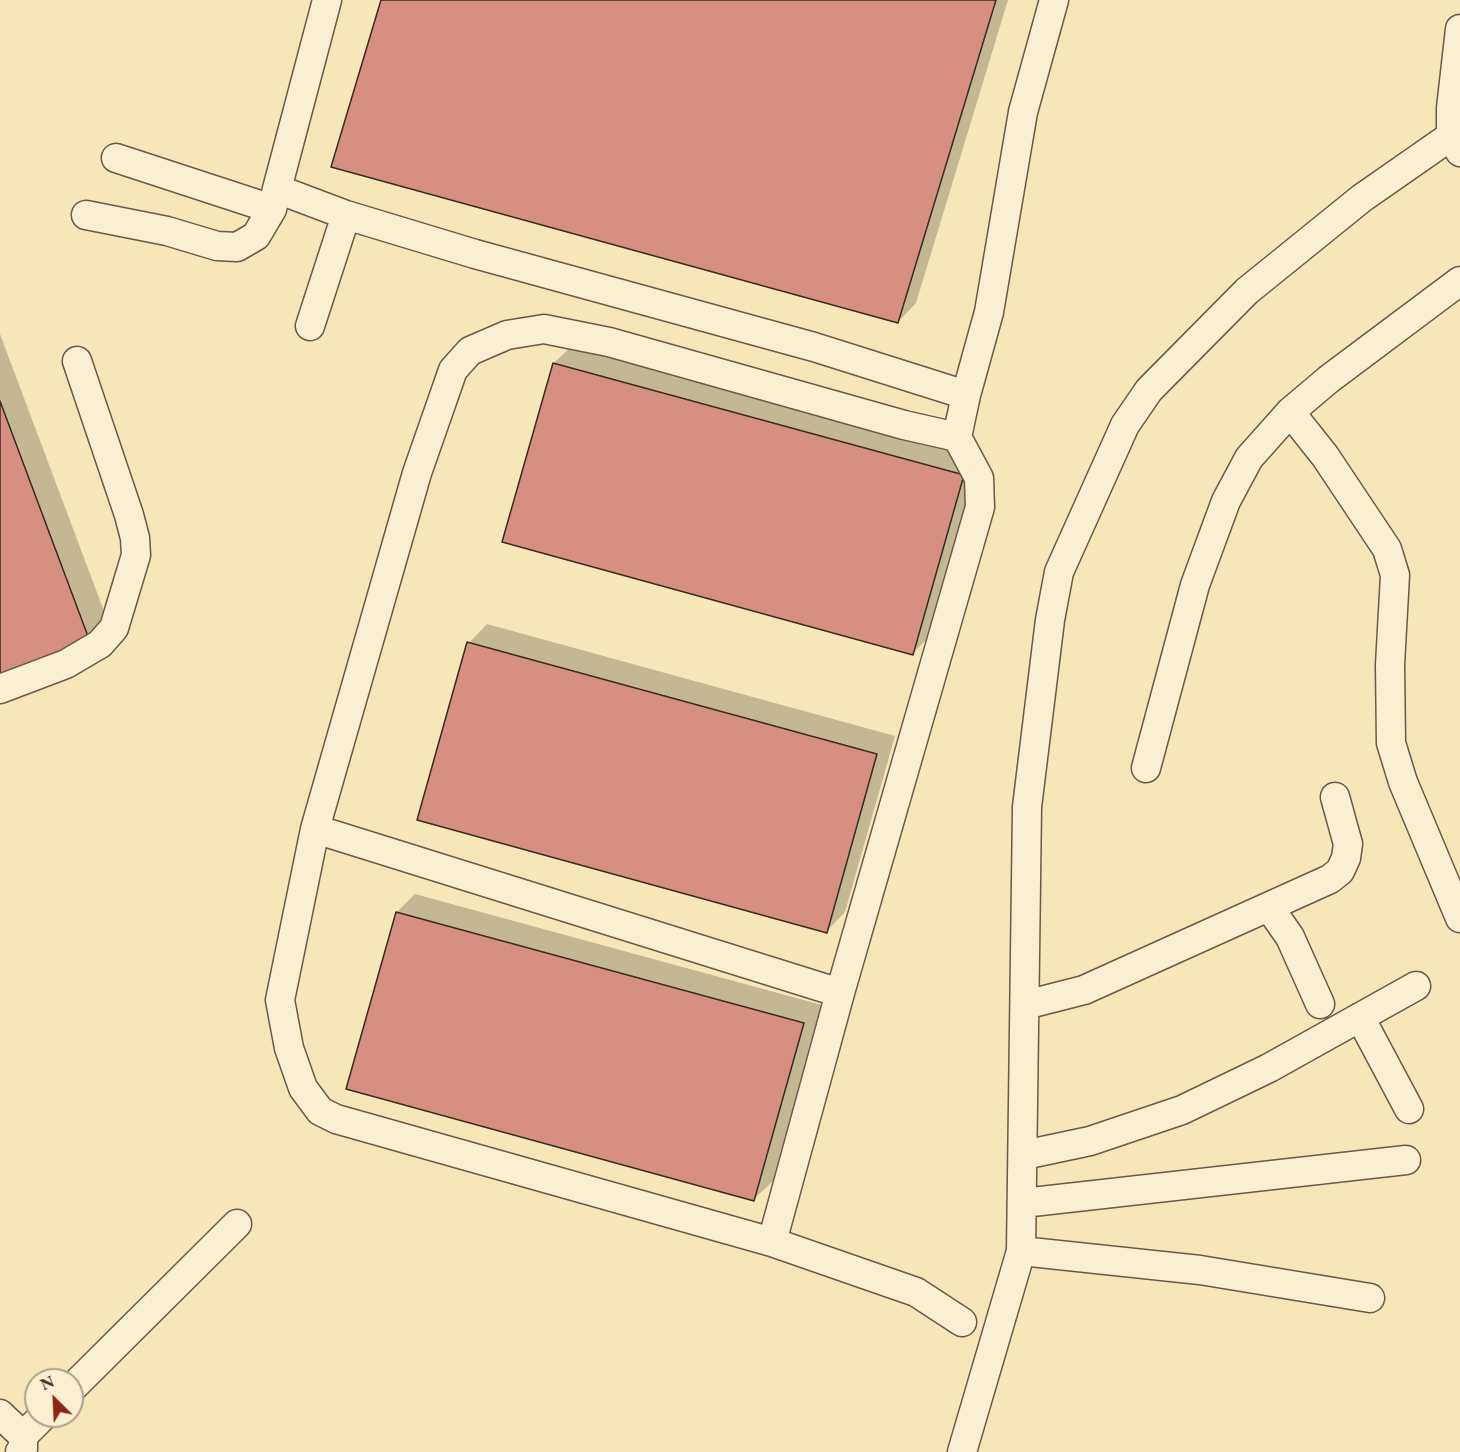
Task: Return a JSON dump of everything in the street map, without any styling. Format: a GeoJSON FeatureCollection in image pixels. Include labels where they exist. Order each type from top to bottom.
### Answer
{"type":"FeatureCollection","features":[{"type":"Feature","properties":{"kind":"street"},"geometry":{"type":"LineString","coordinates":[[86,215],[167,231],[217,246],[237,247],[256,236],[274,199],[327,0]]}},
{"type":"Feature","properties":{"kind":"street"},"geometry":{"type":"LineString","coordinates":[[772,1242],[840,993],[980,507],[979,478],[957,437],[989,312],[1023,112],[1054,0]]}},
{"type":"Feature","properties":{"kind":"street"},"geometry":{"type":"LineString","coordinates":[[962,1452],[1021,1251],[1027,807],[1050,620],[1059,572],[1125,425],[1149,390],[1247,291],[1362,198],[1456,144],[1451,108],[1460,29]]}},
{"type":"Feature","properties":{"kind":"street"},"geometry":{"type":"LineString","coordinates":[[116,158],[346,215],[486,258],[814,347],[966,395]]}},
{"type":"Feature","properties":{"kind":"street"},"geometry":{"type":"LineString","coordinates":[[310,326],[346,215]]}},
{"type":"Feature","properties":{"kind":"street"},"geometry":{"type":"LineString","coordinates":[[1146,768],[1195,585],[1226,501],[1250,458],[1290,412],[1329,379],[1460,281]]}},
{"type":"Feature","properties":{"kind":"street"},"geometry":{"type":"LineString","coordinates":[[957,437],[904,425],[609,342],[544,329],[507,335],[470,351],[453,370],[417,473],[315,830],[280,1000],[289,1048],[303,1088],[320,1111],[336,1119],[772,1242],[916,1292],[962,1322]]}},
{"type":"Feature","properties":{"kind":"street"},"geometry":{"type":"LineString","coordinates":[[0,689],[66,664],[100,644],[114,628],[136,555],[135,538],[129,515],[76,362]]}},
{"type":"Feature","properties":{"kind":"street"},"geometry":{"type":"LineString","coordinates":[[1290,412],[1325,456],[1387,549],[1395,575],[1390,665],[1391,743],[1402,782],[1460,918]]}},
{"type":"Feature","properties":{"kind":"street"},"geometry":{"type":"LineString","coordinates":[[1025,1005],[1084,990],[1330,879],[1340,871],[1346,858],[1348,844],[1335,797]]}},
{"type":"Feature","properties":{"kind":"street"},"geometry":{"type":"LineString","coordinates":[[315,830],[840,993]]}},
{"type":"Feature","properties":{"kind":"street"},"geometry":{"type":"LineString","coordinates":[[1269,907],[1290,937],[1320,1004]]}},
{"type":"Feature","properties":{"kind":"street"},"geometry":{"type":"LineString","coordinates":[[1024,1155],[1090,1141],[1182,1110],[1269,1068],[1416,986]]}},
{"type":"Feature","properties":{"kind":"street"},"geometry":{"type":"LineString","coordinates":[[1360,1017],[1409,1109]]}},
{"type":"Feature","properties":{"kind":"street"},"geometry":{"type":"LineString","coordinates":[[1023,1203],[1406,1160]]}},
{"type":"Feature","properties":{"kind":"street"},"geometry":{"type":"LineString","coordinates":[[84,1376],[237,1224]]}},
{"type":"Feature","properties":{"kind":"street"},"geometry":{"type":"LineString","coordinates":[[1021,1251],[1200,1270],[1370,1298]]}},
{"type":"Feature","properties":{"kind":"street"},"geometry":{"type":"LineString","coordinates":[[0,1414],[21,1444],[34,1428]]}},
{"type":"Feature","properties":{"kind":"building"},"geometry":{"type":"Polygon","coordinates":[[[381,0],[996,0],[898,323],[331,167],[381,0]]]}},
{"type":"Feature","properties":{"kind":"building"},"geometry":{"type":"Polygon","coordinates":[[[553,363],[964,475],[913,655],[502,542],[553,363]]]}},
{"type":"Feature","properties":{"kind":"building"},"geometry":{"type":"Polygon","coordinates":[[[0,401],[92,647],[0,681],[0,401]]]}},
{"type":"Feature","properties":{"kind":"building"},"geometry":{"type":"Polygon","coordinates":[[[467,642],[877,754],[827,933],[417,820],[467,642]]]}},
{"type":"Feature","properties":{"kind":"building"},"geometry":{"type":"Polygon","coordinates":[[[396,912],[804,1023],[754,1201],[346,1089],[396,912]]]}}]}
